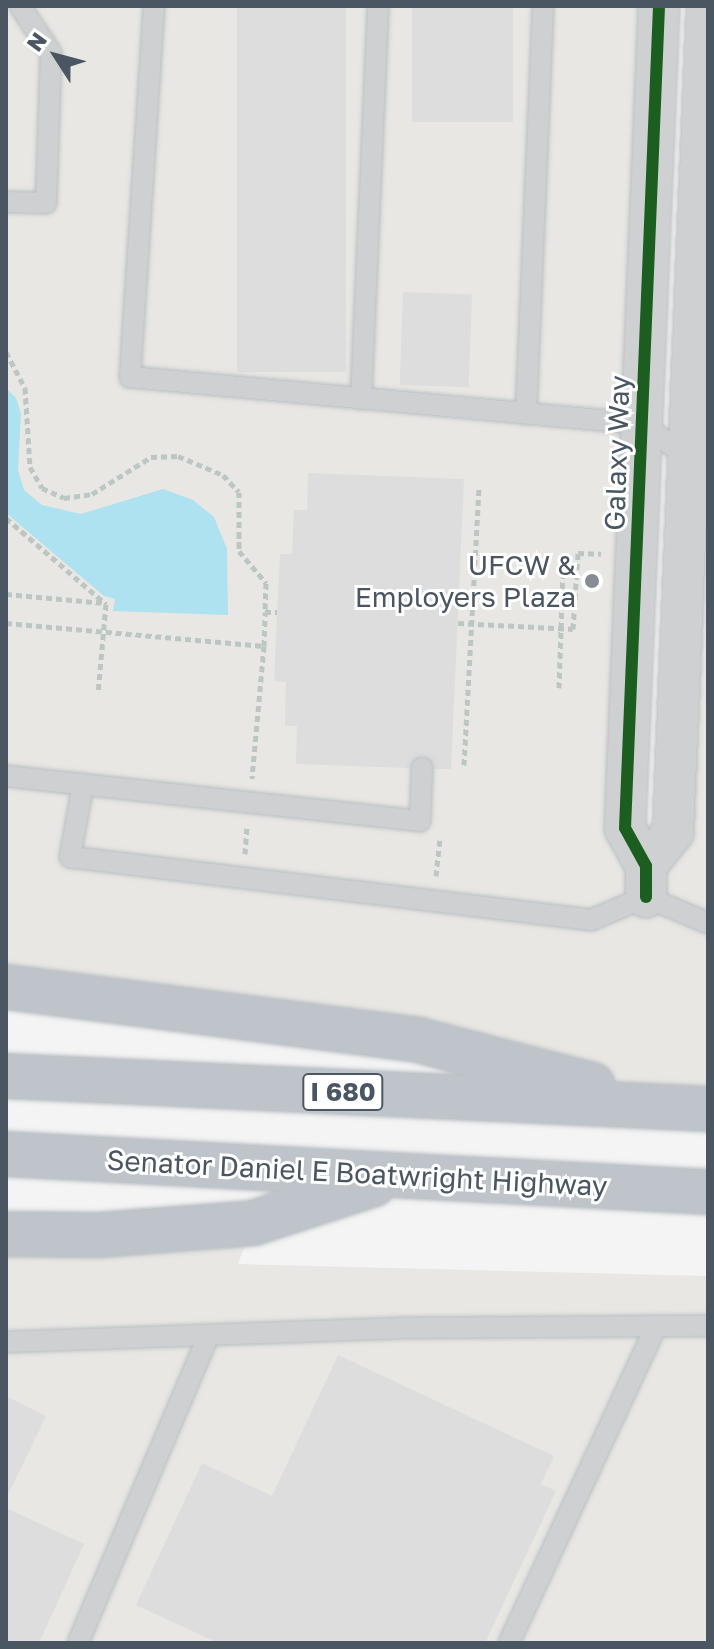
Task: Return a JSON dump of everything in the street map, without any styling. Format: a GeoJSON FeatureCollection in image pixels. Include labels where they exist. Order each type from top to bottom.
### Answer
{"type":"FeatureCollection","features":[{"type":"Feature","properties":{"kind":"highway"},"geometry":{"type":"LineString","coordinates":[[6,987],[418,1040],[694,1109]]}},
{"type":"Feature","properties":{"kind":"highway","name":"I 680"},"geometry":{"type":"LineString","coordinates":[[6,1076],[694,1109]]}},
{"type":"Feature","properties":{"kind":"highway","name":"Senator Daniel E Boatwright Highway"},"geometry":{"type":"LineString","coordinates":[[6,1154],[708,1192]]}},
{"type":"Feature","properties":{"kind":"highway"},"geometry":{"type":"LineString","coordinates":[[6,1234],[98,1235],[253,1223],[399,1176]]}},
{"type":"Feature","properties":{"kind":"street","name":"Galaxy Way"},"geometry":{"type":"LineString","coordinates":[[646,882],[625,828],[659,6]]}},
{"type":"Feature","properties":{"kind":"street"},"geometry":{"type":"LineString","coordinates":[[646,882],[673,832],[700,460],[707,6]]}},
{"type":"Feature","properties":{"kind":"lane"},"geometry":{"type":"LineString","coordinates":[[6,202],[46,203],[51,53],[20,6]]}},
{"type":"Feature","properties":{"kind":"lane"},"geometry":{"type":"LineString","coordinates":[[154,6],[130,377],[642,424],[700,460]]}},
{"type":"Feature","properties":{"kind":"lane"},"geometry":{"type":"LineString","coordinates":[[361,399],[378,6]]}},
{"type":"Feature","properties":{"kind":"lane"},"geometry":{"type":"LineString","coordinates":[[526,414],[543,6]]}},
{"type":"Feature","properties":{"kind":"lane"},"geometry":{"type":"LineString","coordinates":[[6,776],[420,821],[422,768]]}},
{"type":"Feature","properties":{"kind":"lane"},"geometry":{"type":"LineString","coordinates":[[83,784],[70,857],[591,920],[646,882],[708,923]]}},
{"type":"Feature","properties":{"kind":"lane"},"geometry":{"type":"LineString","coordinates":[[509,1643],[656,1326]]}},
{"type":"Feature","properties":{"kind":"lane"},"geometry":{"type":"LineString","coordinates":[[6,1342],[398,1328],[708,1326]]}},
{"type":"Feature","properties":{"kind":"lane"},"geometry":{"type":"LineString","coordinates":[[81,1642],[208,1337]]}},
{"type":"Feature","properties":{"kind":"path"},"geometry":{"type":"LineString","coordinates":[[6,352],[25,388],[30,467],[42,488],[64,498],[92,494],[151,457],[178,456],[223,475],[239,492],[239,551],[266,583],[264,646],[243,878]]}},
{"type":"Feature","properties":{"kind":"path"},"geometry":{"type":"LineString","coordinates":[[464,765],[479,487]]}},
{"type":"Feature","properties":{"kind":"path"},"geometry":{"type":"LineString","coordinates":[[6,518],[106,604]]}},
{"type":"Feature","properties":{"kind":"path"},"geometry":{"type":"LineString","coordinates":[[458,623],[573,629],[578,553],[637,555]]}},
{"type":"Feature","properties":{"kind":"path"},"geometry":{"type":"LineString","coordinates":[[559,688],[563,570]]}},
{"type":"Feature","properties":{"kind":"path"},"geometry":{"type":"LineString","coordinates":[[6,594],[106,604]]}},
{"type":"Feature","properties":{"kind":"path"},"geometry":{"type":"LineString","coordinates":[[98,694],[101,631],[106,604]]}},
{"type":"Feature","properties":{"kind":"path"},"geometry":{"type":"LineString","coordinates":[[265,612],[277,612]]}},
{"type":"Feature","properties":{"kind":"path"},"geometry":{"type":"LineString","coordinates":[[6,623],[264,646]]}},
{"type":"Feature","properties":{"kind":"shaded area"},"geometry":{"type":"Polygon","coordinates":[[[6,6],[659,6],[625,828],[646,865],[673,832],[708,6],[708,1109],[6,987],[6,6]]]}},
{"type":"Feature","properties":{"kind":"shaded area"},"geometry":{"type":"Polygon","coordinates":[[[253,1223],[238,1264],[708,1276],[708,1643],[6,1643],[6,1234],[253,1223]]]}},
{"type":"Feature","properties":{"kind":"water"},"geometry":{"type":"Polygon","coordinates":[[[6,388],[16,398],[21,414],[18,470],[24,490],[42,505],[81,514],[163,489],[193,500],[214,517],[227,549],[228,615],[113,611],[115,599],[104,596],[6,513],[6,388]]]}},
{"type":"Feature","properties":{"kind":"building"},"geometry":{"type":"Polygon","coordinates":[[[237,6],[346,6],[346,372],[237,372],[237,6]]]}},
{"type":"Feature","properties":{"kind":"building"},"geometry":{"type":"Polygon","coordinates":[[[412,6],[513,6],[513,122],[412,122],[412,6]]]}},
{"type":"Feature","properties":{"kind":"building"},"geometry":{"type":"Polygon","coordinates":[[[403,292],[472,294],[469,387],[400,385],[403,292]]]}},
{"type":"Feature","properties":{"kind":"building"},"geometry":{"type":"Polygon","coordinates":[[[308,473],[464,479],[451,769],[435,769],[422,755],[409,768],[296,764],[297,726],[285,726],[286,682],[274,681],[280,554],[292,554],[294,510],[307,510],[308,473]]]}},
{"type":"Feature","properties":{"kind":"building"},"geometry":{"type":"Polygon","coordinates":[[[338,1355],[554,1456],[541,1484],[556,1491],[485,1643],[218,1643],[136,1605],[202,1463],[272,1496],[338,1355]]]}},
{"type":"Feature","properties":{"kind":"building"},"geometry":{"type":"Polygon","coordinates":[[[6,1396],[46,1416],[6,1499],[6,1396]]]}},
{"type":"Feature","properties":{"kind":"building"},"geometry":{"type":"Polygon","coordinates":[[[6,1508],[84,1544],[39,1643],[6,1643],[6,1508]]]}},
{"type":"Feature","properties":{"kind":"cycle path"},"geometry":{"type":"LineString","coordinates":[[646,897],[646,866],[625,828],[659,6]]}},
{"type":"Feature","properties":{"kind":"place","name":"UFCW & Employers Plaza"},"geometry":{"type":"Point","coordinates":[592,581]}}]}
